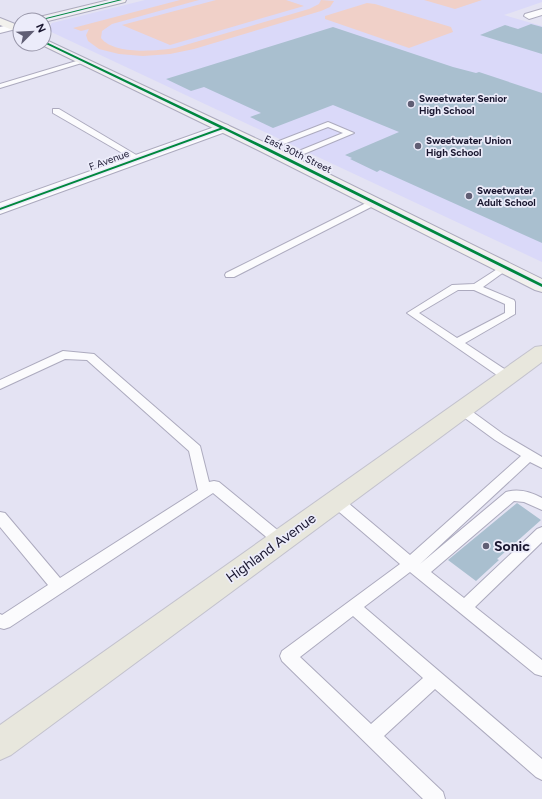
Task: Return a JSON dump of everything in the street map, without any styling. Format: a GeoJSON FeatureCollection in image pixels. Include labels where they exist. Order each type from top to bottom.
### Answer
{"type":"FeatureCollection","features":[{"type":"Feature","properties":{"kind":"main road"},"geometry":{"type":"LineString","coordinates":[[52,17],[121,0]]}},
{"type":"Feature","properties":{"kind":"main road"},"geometry":{"type":"LineString","coordinates":[[0,21],[12,25]]}},
{"type":"Feature","properties":{"kind":"main road","name":"East 30th Street"},"geometry":{"type":"LineString","coordinates":[[52,46],[265,148],[542,286]]}},
{"type":"Feature","properties":{"kind":"main road","name":"Highland Avenue"},"geometry":{"type":"LineString","coordinates":[[0,744],[542,352]]}},
{"type":"Feature","properties":{"kind":"street"},"geometry":{"type":"LineString","coordinates":[[542,12],[529,16],[542,20]]}},
{"type":"Feature","properties":{"kind":"street"},"geometry":{"type":"LineString","coordinates":[[0,30],[12,28]]}},
{"type":"Feature","properties":{"kind":"street","name":"F Avenue"},"geometry":{"type":"LineString","coordinates":[[0,209],[223,128]]}},
{"type":"Feature","properties":{"kind":"lane"},"geometry":{"type":"LineString","coordinates":[[0,86],[83,61]]}},
{"type":"Feature","properties":{"kind":"lane"},"geometry":{"type":"LineString","coordinates":[[56,111],[139,159]]}},
{"type":"Feature","properties":{"kind":"lane"},"geometry":{"type":"LineString","coordinates":[[265,148],[328,124],[350,133],[287,159]]}},
{"type":"Feature","properties":{"kind":"lane"},"geometry":{"type":"LineString","coordinates":[[230,275],[374,202]]}},
{"type":"Feature","properties":{"kind":"lane"},"geometry":{"type":"LineString","coordinates":[[476,287],[505,267]]}},
{"type":"Feature","properties":{"kind":"lane"},"geometry":{"type":"LineString","coordinates":[[458,343],[510,314],[510,302],[476,287],[456,287],[412,313],[508,376]]}},
{"type":"Feature","properties":{"kind":"lane"},"geometry":{"type":"LineString","coordinates":[[0,385],[63,355],[90,357],[194,449],[205,492]]}},
{"type":"Feature","properties":{"kind":"lane"},"geometry":{"type":"LineString","coordinates":[[462,410],[499,437],[542,463]]}},
{"type":"Feature","properties":{"kind":"lane"},"geometry":{"type":"LineString","coordinates":[[415,568],[530,455]]}},
{"type":"Feature","properties":{"kind":"lane"},"geometry":{"type":"LineString","coordinates":[[0,621],[4,622],[214,486],[281,541]]}},
{"type":"Feature","properties":{"kind":"lane"},"geometry":{"type":"LineString","coordinates":[[436,799],[288,656],[352,607],[415,568],[511,496],[516,495],[528,497],[542,505]]}},
{"type":"Feature","properties":{"kind":"lane"},"geometry":{"type":"LineString","coordinates":[[336,501],[415,568],[541,668]]}},
{"type":"Feature","properties":{"kind":"lane"},"geometry":{"type":"LineString","coordinates":[[0,517],[59,587]]}},
{"type":"Feature","properties":{"kind":"lane"},"geometry":{"type":"LineString","coordinates":[[465,607],[542,533]]}},
{"type":"Feature","properties":{"kind":"lane"},"geometry":{"type":"LineString","coordinates":[[352,607],[542,771]]}},
{"type":"Feature","properties":{"kind":"lane"},"geometry":{"type":"LineString","coordinates":[[371,736],[434,678]]}},
{"type":"Feature","properties":{"kind":"shaded area","name":"Sweetwater Union High School"},"geometry":{"type":"Polygon","coordinates":[[[145,0],[542,0],[542,2],[504,15],[542,26],[542,262],[52,32],[52,23],[145,0]]]}},
{"type":"Feature","properties":{"kind":"shaded area"},"geometry":{"type":"Polygon","coordinates":[[[180,0],[199,0],[112,24],[102,31],[101,38],[115,47],[125,49],[147,51],[175,48],[309,9],[319,4],[321,0],[334,1],[330,7],[321,11],[194,49],[170,54],[143,56],[119,54],[99,49],[88,41],[86,35],[89,29],[81,31],[73,28],[180,0]]]}},
{"type":"Feature","properties":{"kind":"shaded area"},"geometry":{"type":"Polygon","coordinates":[[[216,0],[286,0],[304,6],[170,45],[122,25],[216,0]]]}},
{"type":"Feature","properties":{"kind":"shaded area"},"geometry":{"type":"Polygon","coordinates":[[[424,0],[482,0],[455,9],[424,0]]]}},
{"type":"Feature","properties":{"kind":"shaded area"},"geometry":{"type":"Polygon","coordinates":[[[367,3],[375,4],[451,27],[453,32],[409,48],[325,19],[325,16],[367,3]]]}},
{"type":"Feature","properties":{"kind":"building"},"geometry":{"type":"Polygon","coordinates":[[[531,24],[542,27],[542,54],[480,35],[505,25],[518,29],[531,24]]]}},
{"type":"Feature","properties":{"kind":"building"},"geometry":{"type":"Polygon","coordinates":[[[333,27],[453,67],[476,73],[479,72],[542,93],[542,243],[380,170],[377,172],[345,155],[399,132],[333,105],[273,128],[250,117],[261,113],[204,87],[191,91],[166,79],[333,27]]]}},
{"type":"Feature","properties":{"kind":"building","name":"Sonic"},"geometry":{"type":"Polygon","coordinates":[[[517,503],[541,520],[497,559],[499,560],[476,581],[448,560],[517,503]]]}},
{"type":"Feature","properties":{"kind":"cycle path"},"geometry":{"type":"LineString","coordinates":[[52,17],[121,0]]}},
{"type":"Feature","properties":{"kind":"cycle path"},"geometry":{"type":"LineString","coordinates":[[52,46],[265,148],[542,286]]}},
{"type":"Feature","properties":{"kind":"cycle path"},"geometry":{"type":"LineString","coordinates":[[0,209],[223,128]]}},
{"type":"Feature","properties":{"kind":"place","name":"Sweetwater Senior High School"},"geometry":{"type":"Point","coordinates":[411,104]}},
{"type":"Feature","properties":{"kind":"place","name":"Sweetwater Union High School"},"geometry":{"type":"Point","coordinates":[418,146]}},
{"type":"Feature","properties":{"kind":"place","name":"Sweetwater Adult School"},"geometry":{"type":"Point","coordinates":[469,196]}},
{"type":"Feature","properties":{"kind":"place","name":"Sonic"},"geometry":{"type":"Point","coordinates":[486,546]}}]}
